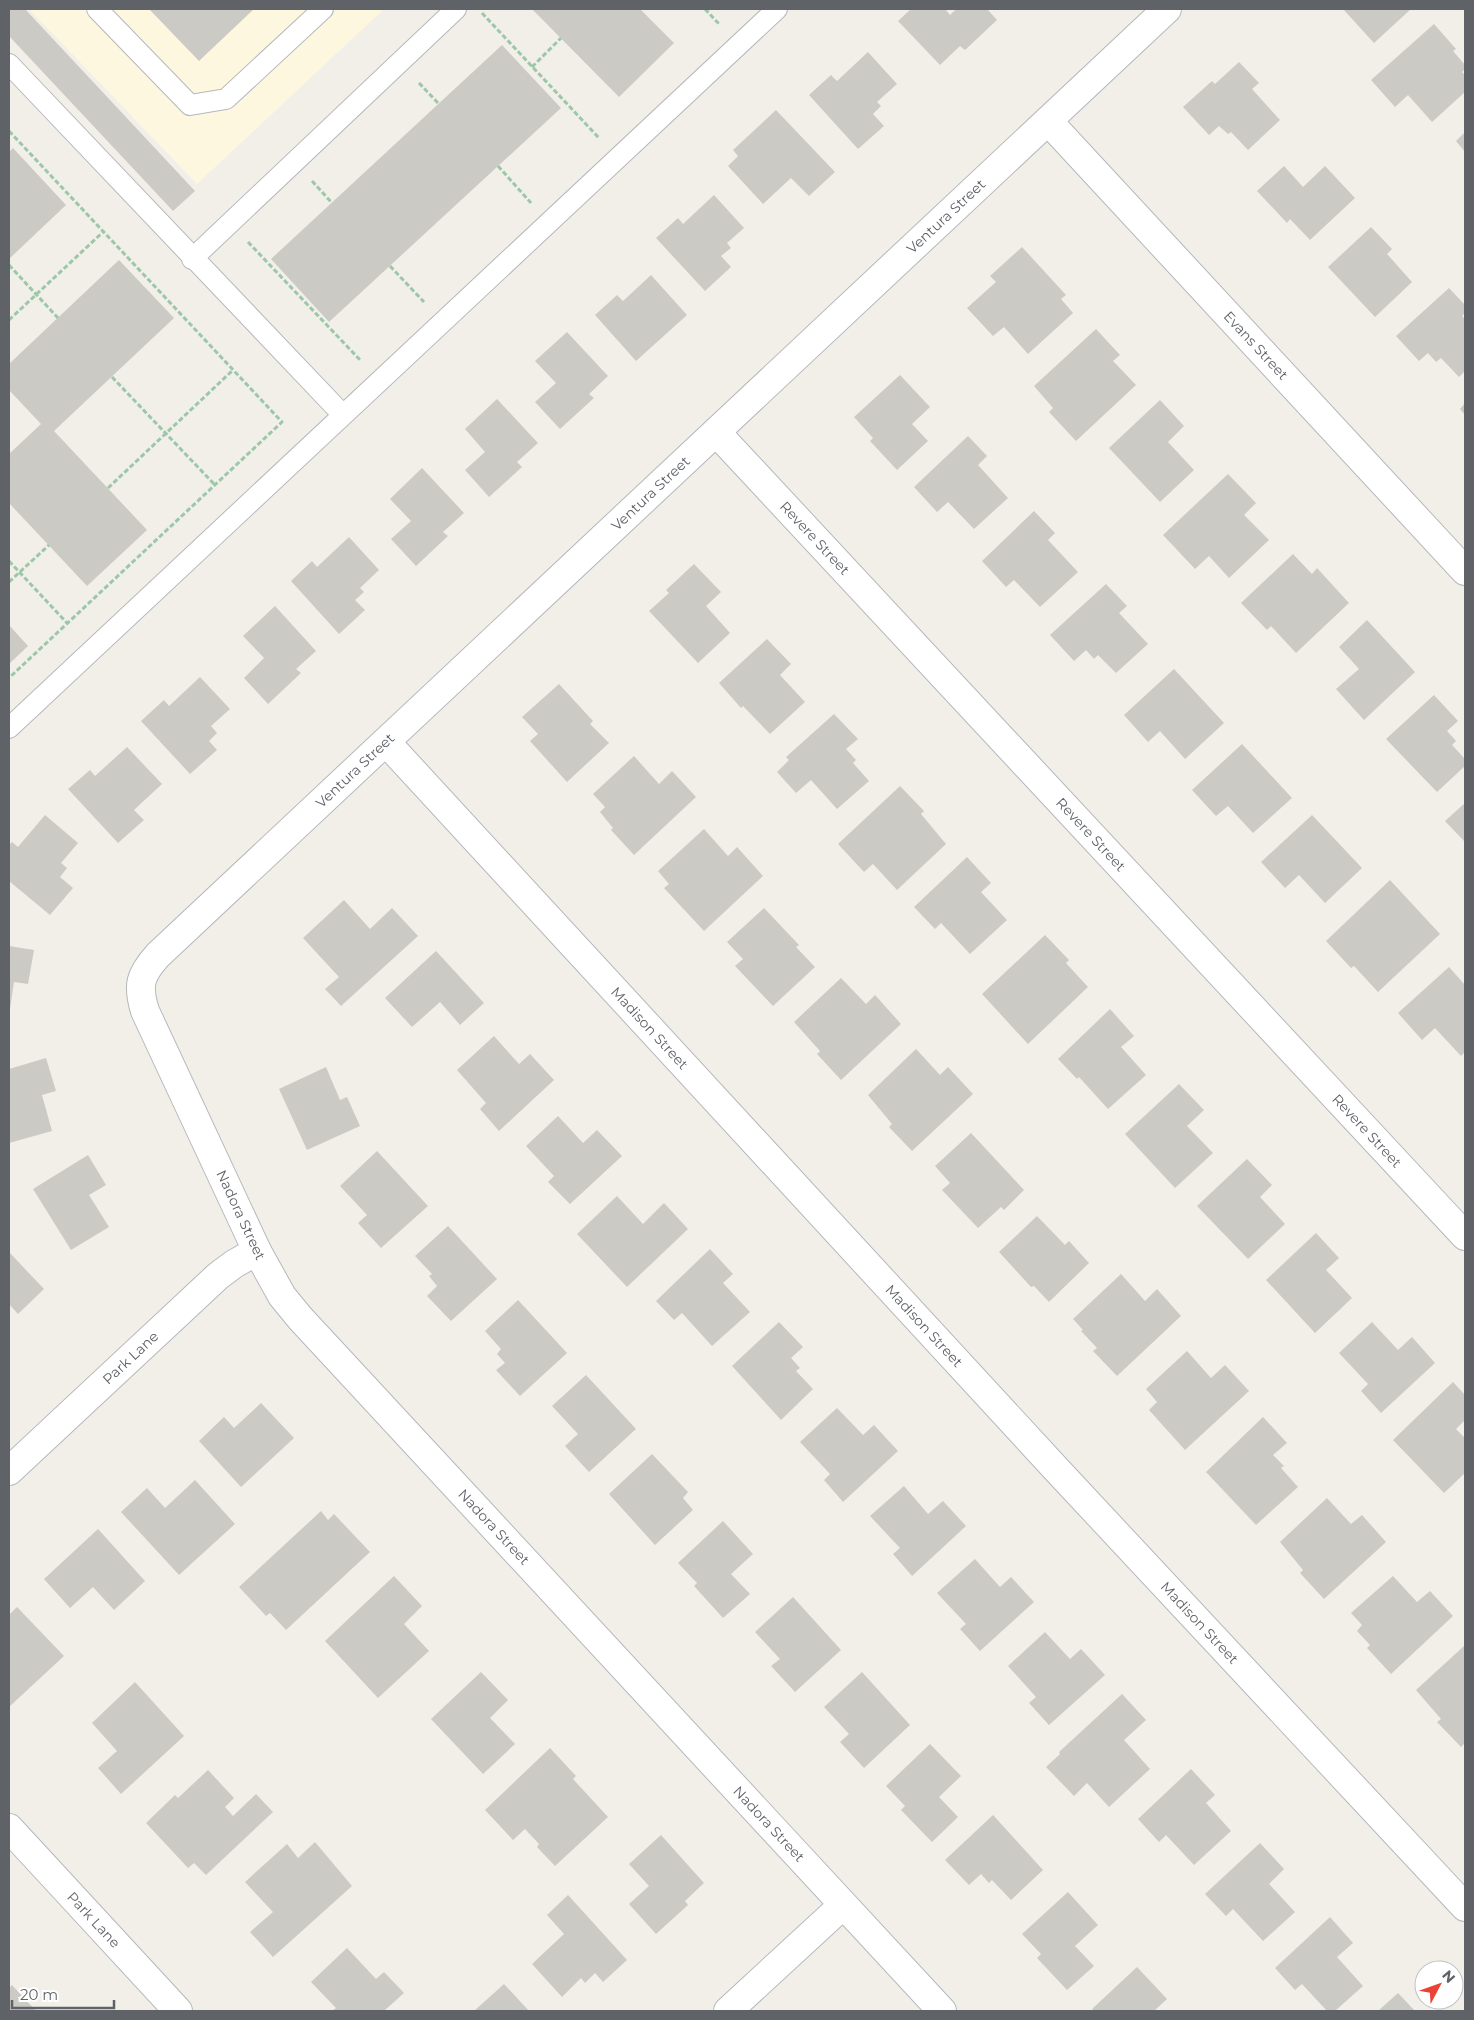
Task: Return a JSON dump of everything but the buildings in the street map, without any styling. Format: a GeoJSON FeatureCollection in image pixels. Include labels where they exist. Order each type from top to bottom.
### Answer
{"type":"FeatureCollection","features":[{"type":"Feature","properties":{"kind":"street","name":"Ventura Street"},"geometry":{"type":"LineString","coordinates":[[141,982],[143,974],[158,955],[1167,9]]}},
{"type":"Feature","properties":{"kind":"street","name":"Evans Street"},"geometry":{"type":"LineString","coordinates":[[1048,121],[1465,571]]}},
{"type":"Feature","properties":{"kind":"street","name":"Revere Street"},"geometry":{"type":"LineString","coordinates":[[716,432],[1465,1236]]}},
{"type":"Feature","properties":{"kind":"street","name":"Madison Street"},"geometry":{"type":"LineString","coordinates":[[386,742],[1064,1477],[1465,1907]]}},
{"type":"Feature","properties":{"kind":"street","name":"Nadora Street"},"geometry":{"type":"LineString","coordinates":[[141,982],[140,996],[145,1011],[257,1251],[282,1296],[300,1318],[942,2011]]}},
{"type":"Feature","properties":{"kind":"street","name":"Park Lane"},"geometry":{"type":"LineString","coordinates":[[9,1471],[218,1276],[257,1251]]}},
{"type":"Feature","properties":{"kind":"street","name":"Park Lane"},"geometry":{"type":"LineString","coordinates":[[9,1828],[178,2011]]}},
{"type":"Feature","properties":{"kind":"street"},"geometry":{"type":"LineString","coordinates":[[728,2011],[843,1905]]}},
{"type":"Feature","properties":{"kind":"lane"},"geometry":{"type":"LineString","coordinates":[[97,9],[190,105],[226,99],[323,9]]}},
{"type":"Feature","properties":{"kind":"lane"},"geometry":{"type":"LineString","coordinates":[[192,259],[456,9]]}},
{"type":"Feature","properties":{"kind":"lane"},"geometry":{"type":"LineString","coordinates":[[9,728],[777,9]]}},
{"type":"Feature","properties":{"kind":"lane"},"geometry":{"type":"LineString","coordinates":[[9,64],[192,259],[343,415]]}},
{"type":"Feature","properties":{"kind":"path"},"geometry":{"type":"LineString","coordinates":[[482,9],[480,11],[601,140]]}},
{"type":"Feature","properties":{"kind":"path"},"geometry":{"type":"LineString","coordinates":[[705,9],[722,27]]}},
{"type":"Feature","properties":{"kind":"path"},"geometry":{"type":"LineString","coordinates":[[532,67],[561,38]]}},
{"type":"Feature","properties":{"kind":"path"},"geometry":{"type":"LineString","coordinates":[[418,83],[439,104]]}},
{"type":"Feature","properties":{"kind":"path"},"geometry":{"type":"LineString","coordinates":[[9,131],[282,422],[9,678]]}},
{"type":"Feature","properties":{"kind":"path"},"geometry":{"type":"LineString","coordinates":[[498,166],[533,205]]}},
{"type":"Feature","properties":{"kind":"path"},"geometry":{"type":"LineString","coordinates":[[306,174],[332,203]]}},
{"type":"Feature","properties":{"kind":"path"},"geometry":{"type":"LineString","coordinates":[[9,320],[104,232]]}},
{"type":"Feature","properties":{"kind":"path"},"geometry":{"type":"LineString","coordinates":[[241,235],[364,364]]}},
{"type":"Feature","properties":{"kind":"path"},"geometry":{"type":"LineString","coordinates":[[9,265],[58,318]]}},
{"type":"Feature","properties":{"kind":"path"},"geometry":{"type":"LineString","coordinates":[[390,266],[426,305]]}},
{"type":"Feature","properties":{"kind":"path"},"geometry":{"type":"LineString","coordinates":[[108,488],[233,370]]}},
{"type":"Feature","properties":{"kind":"path"},"geometry":{"type":"LineString","coordinates":[[112,377],[215,485]]}},
{"type":"Feature","properties":{"kind":"path"},"geometry":{"type":"LineString","coordinates":[[9,582],[49,545]]}},
{"type":"Feature","properties":{"kind":"path"},"geometry":{"type":"LineString","coordinates":[[9,561],[67,624]]}},
{"type":"Feature","properties":{"kind":"shaded area"},"geometry":{"type":"Polygon","coordinates":[[[29,9],[384,9],[197,184],[29,9]]]}}]}
